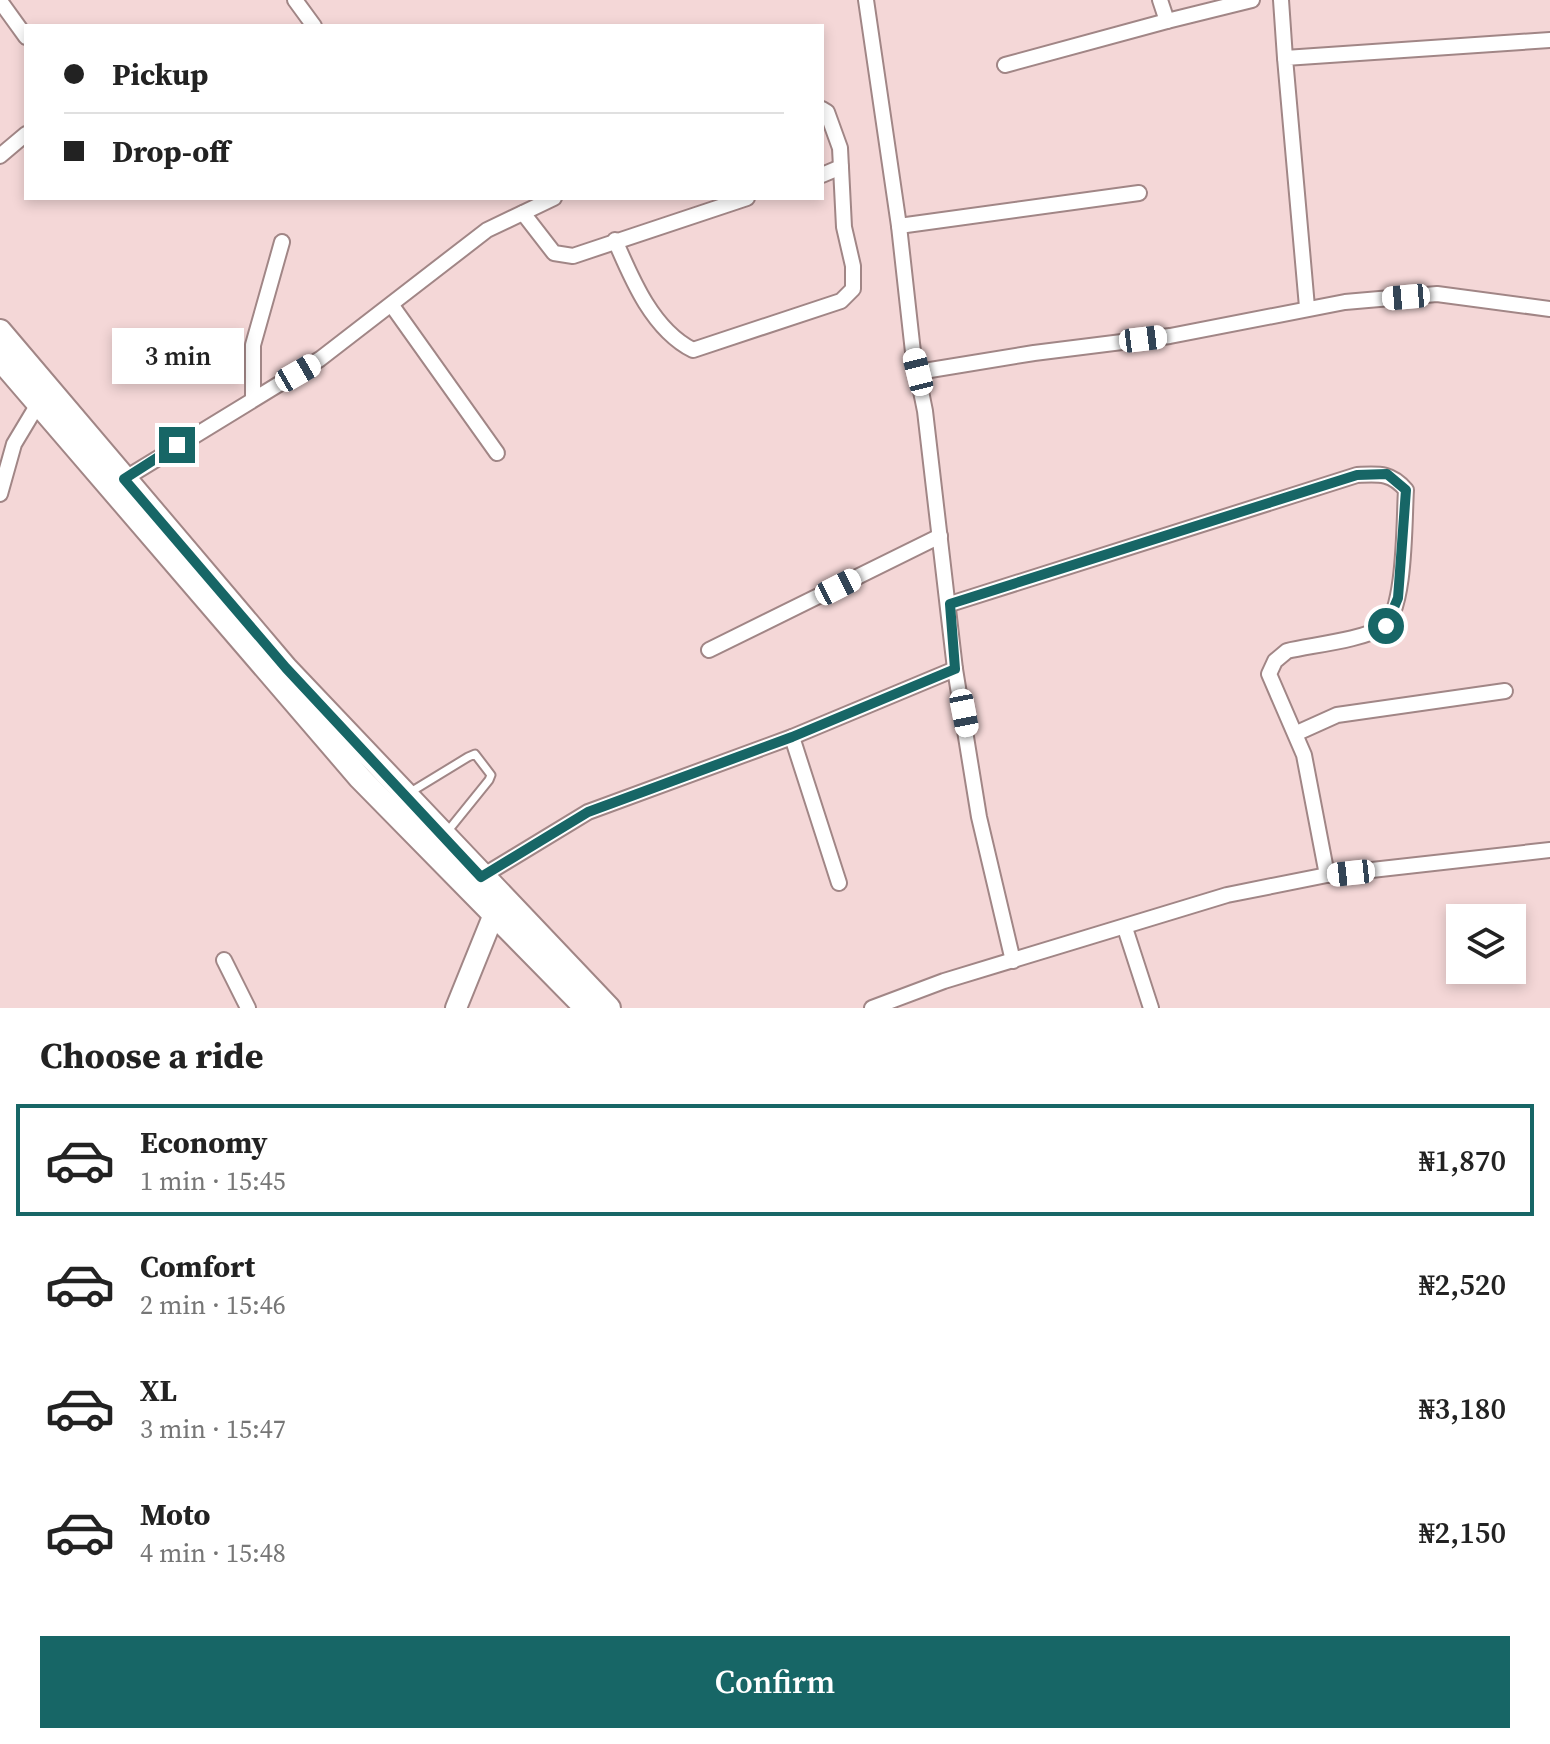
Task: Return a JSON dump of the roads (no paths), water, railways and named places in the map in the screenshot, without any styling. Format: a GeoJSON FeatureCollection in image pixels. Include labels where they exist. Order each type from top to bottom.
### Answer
{"type":"FeatureCollection","features":[{"type":"Feature","properties":{"kind":"main road"},"geometry":{"type":"LineString","coordinates":[[0,331],[286,668],[481,877],[609,1008]]}},
{"type":"Feature","properties":{"kind":"main road"},"geometry":{"type":"LineString","coordinates":[[0,359],[360,778],[586,1008]]}},
{"type":"Feature","properties":{"kind":"street"},"geometry":{"type":"LineString","coordinates":[[295,0],[313,24]]}},
{"type":"Feature","properties":{"kind":"street"},"geometry":{"type":"LineString","coordinates":[[866,0],[950,604],[955,669],[979,817],[1013,961]]}},
{"type":"Feature","properties":{"kind":"street"},"geometry":{"type":"LineString","coordinates":[[1160,0],[1167,21]]}},
{"type":"Feature","properties":{"kind":"street"},"geometry":{"type":"LineString","coordinates":[[1005,65],[1252,0]]}},
{"type":"Feature","properties":{"kind":"street"},"geometry":{"type":"LineString","coordinates":[[1281,0],[1307,307]]}},
{"type":"Feature","properties":{"kind":"street"},"geometry":{"type":"LineString","coordinates":[[0,1],[24,34]]}},
{"type":"Feature","properties":{"kind":"street"},"geometry":{"type":"LineString","coordinates":[[1285,58],[1550,40]]}},
{"type":"Feature","properties":{"kind":"street"},"geometry":{"type":"LineString","coordinates":[[615,240],[631,278],[667,332],[693,350],[841,301],[853,289],[840,148],[824,110]]}},
{"type":"Feature","properties":{"kind":"street"},"geometry":{"type":"LineString","coordinates":[[0,156],[24,136]]}},
{"type":"Feature","properties":{"kind":"street"},"geometry":{"type":"LineString","coordinates":[[824,174],[841,167]]}},
{"type":"Feature","properties":{"kind":"street"},"geometry":{"type":"LineString","coordinates":[[899,226],[1139,193]]}},
{"type":"Feature","properties":{"kind":"street"},"geometry":{"type":"LineString","coordinates":[[124,479],[320,359],[393,307],[487,230],[550,200]]}},
{"type":"Feature","properties":{"kind":"street"},"geometry":{"type":"LineString","coordinates":[[523,213],[554,253],[562,257],[573,256],[703,204],[732,200]]}},
{"type":"Feature","properties":{"kind":"street"},"geometry":{"type":"LineString","coordinates":[[253,399],[253,345],[282,242]]}},
{"type":"Feature","properties":{"kind":"street"},"geometry":{"type":"LineString","coordinates":[[918,372],[1034,353],[1170,336],[1307,307],[1437,294],[1550,309]]}},
{"type":"Feature","properties":{"kind":"street"},"geometry":{"type":"LineString","coordinates":[[393,307],[497,453]]}},
{"type":"Feature","properties":{"kind":"street"},"geometry":{"type":"LineString","coordinates":[[0,494],[14,444],[38,404]]}},
{"type":"Feature","properties":{"kind":"street"},"geometry":{"type":"LineString","coordinates":[[950,604],[1357,475],[1387,474],[1406,490],[1398,598],[1392,617],[1386,626],[1376,630],[1287,651],[1275,661],[1269,674],[1297,733],[1327,875]]}},
{"type":"Feature","properties":{"kind":"street"},"geometry":{"type":"LineString","coordinates":[[709,650],[940,536]]}},
{"type":"Feature","properties":{"kind":"street"},"geometry":{"type":"LineString","coordinates":[[481,877],[588,812],[792,737],[955,669]]}},
{"type":"Feature","properties":{"kind":"street"},"geometry":{"type":"LineString","coordinates":[[1297,733],[1337,715],[1505,691]]}},
{"type":"Feature","properties":{"kind":"street"},"geometry":{"type":"LineString","coordinates":[[792,737],[839,883]]}},
{"type":"Feature","properties":{"kind":"street"},"geometry":{"type":"LineString","coordinates":[[872,1008],[944,981],[1227,895],[1327,875],[1550,850]]}},
{"type":"Feature","properties":{"kind":"street"},"geometry":{"type":"LineString","coordinates":[[456,1008],[494,914]]}},
{"type":"Feature","properties":{"kind":"street"},"geometry":{"type":"LineString","coordinates":[[1125,928],[1151,1008]]}},
{"type":"Feature","properties":{"kind":"street"},"geometry":{"type":"LineString","coordinates":[[224,960],[248,1008]]}},
{"type":"Feature","properties":{"kind":"lane"},"geometry":{"type":"LineString","coordinates":[[405,796],[468,757],[475,754],[480,757],[491,775],[489,780],[443,836]]}}]}
